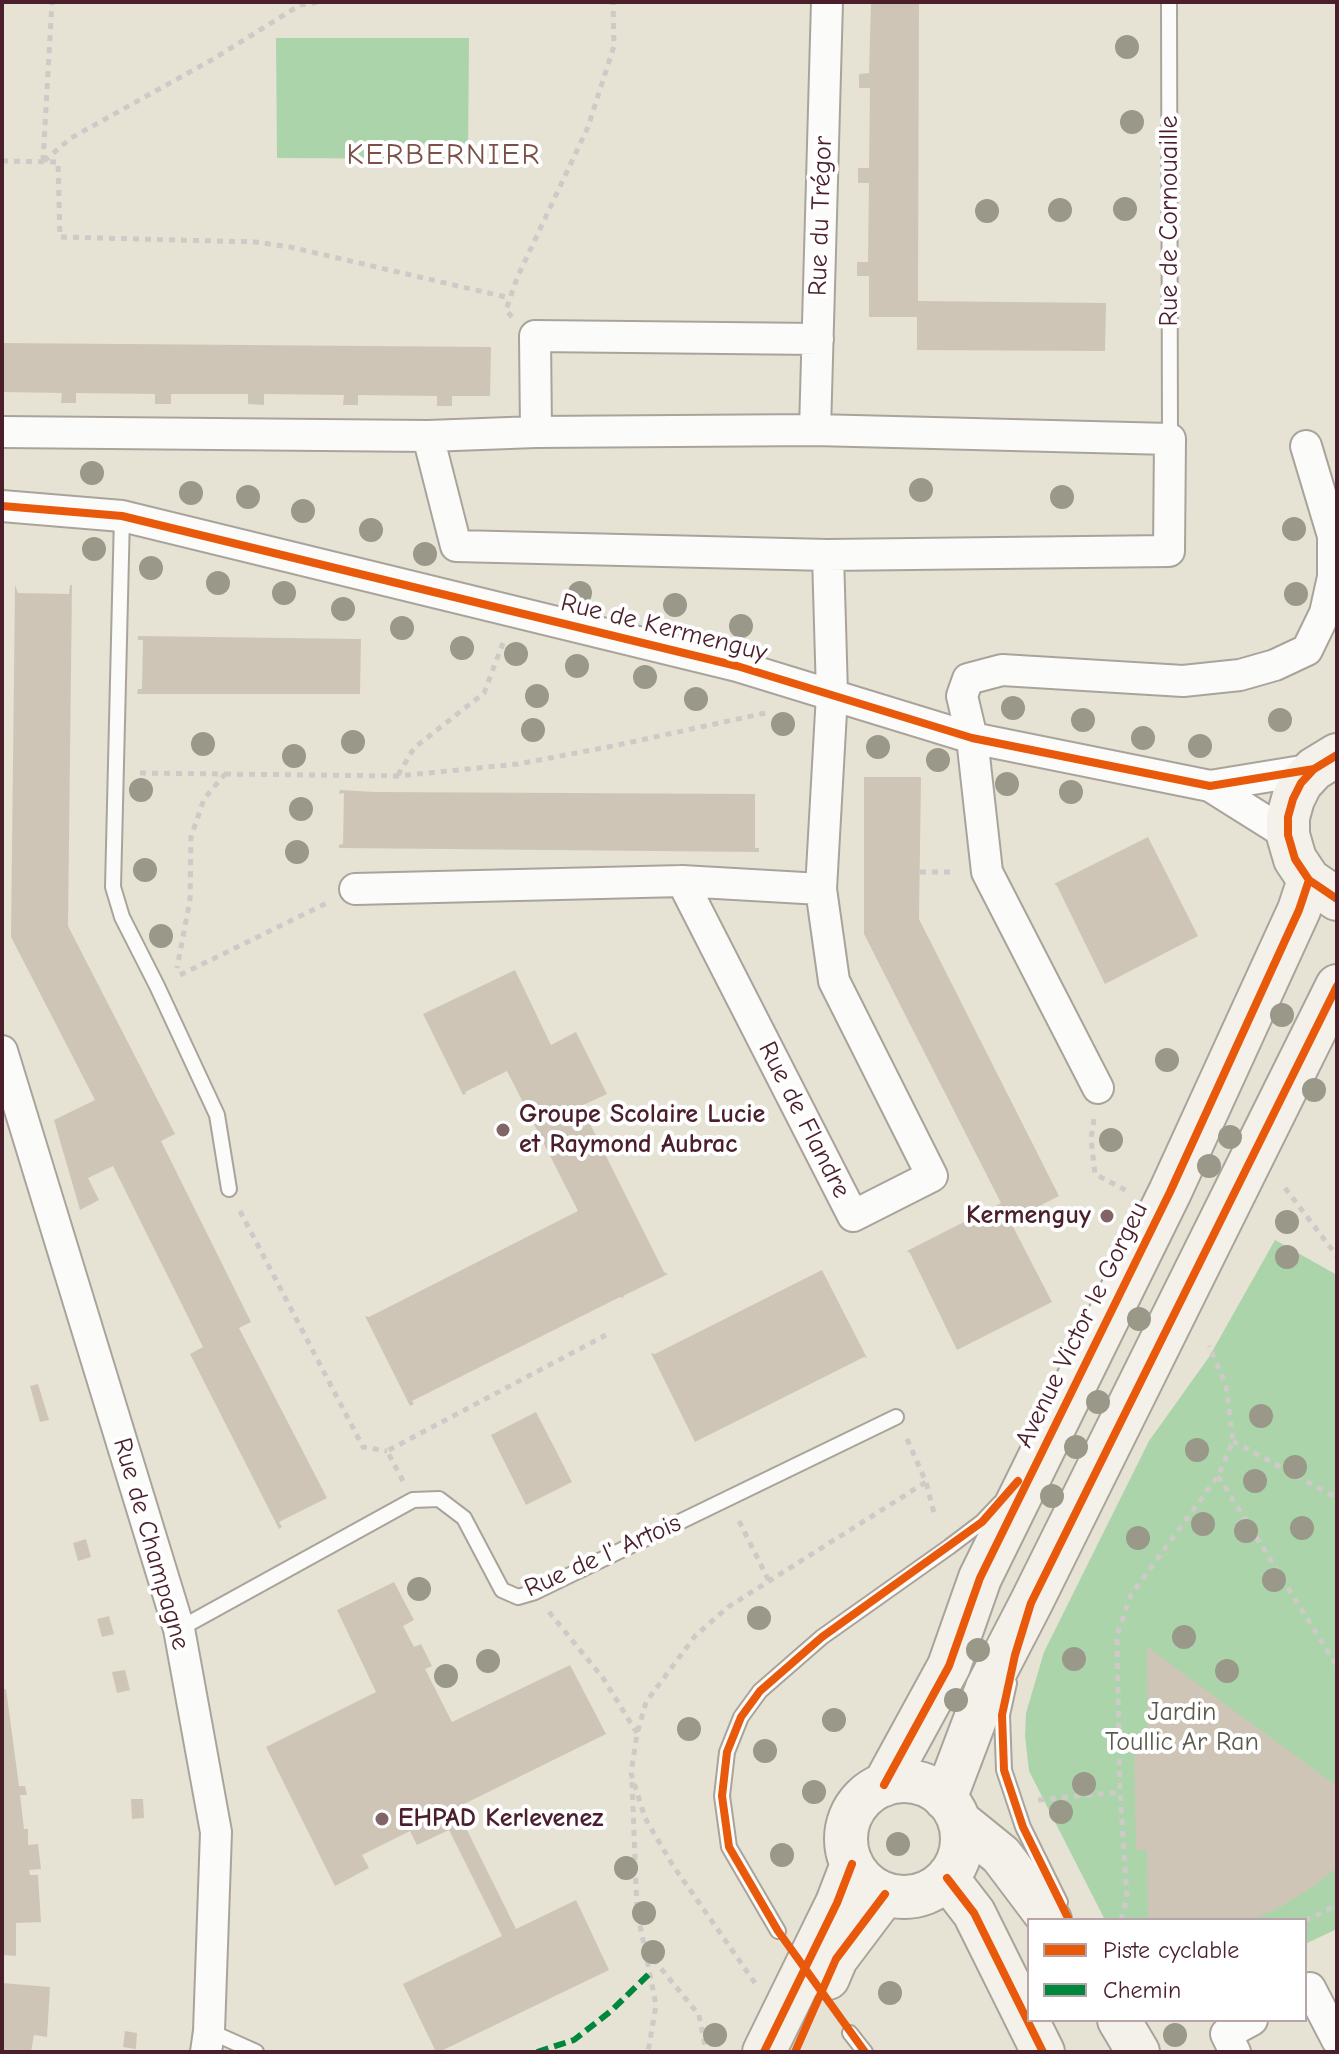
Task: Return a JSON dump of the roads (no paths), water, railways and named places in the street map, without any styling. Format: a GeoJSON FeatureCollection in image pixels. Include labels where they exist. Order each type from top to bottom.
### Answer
{"type":"FeatureCollection","features":[{"type":"Feature","properties":{"kind":"main road"},"geometry":{"type":"LineString","coordinates":[[1323,889],[1295,859],[1288,835],[1288,817],[1301,783],[1325,762]]}},
{"type":"Feature","properties":{"kind":"main road","name":"Avenue Victor le Gorgeu"},"geometry":{"type":"LineString","coordinates":[[884,1785],[949,1666],[980,1578],[1176,1178],[1299,910],[1323,889]]}},
{"type":"Feature","properties":{"kind":"main road"},"geometry":{"type":"LineString","coordinates":[[1048,1918],[1001,1855],[952,1810],[923,1784],[907,1781],[884,1785],[863,1797],[848,1821],[847,1849],[852,1864],[870,1887],[902,1897],[934,1889],[947,1878],[961,1851],[952,1810],[987,1688],[1337,986]]}},
{"type":"Feature","properties":{"kind":"main road"},"geometry":{"type":"LineString","coordinates":[[764,2052],[837,1903],[852,1864]]}},
{"type":"Feature","properties":{"kind":"main road"},"geometry":{"type":"LineString","coordinates":[[947,1878],[974,1913],[1027,2020]]}},
{"type":"Feature","properties":{"kind":"main road"},"geometry":{"type":"LineString","coordinates":[[795,2052],[836,1959],[885,1894]]}},
{"type":"Feature","properties":{"kind":"main road"},"geometry":{"type":"LineString","coordinates":[[1028,2022],[1043,2052]]}},
{"type":"Feature","properties":{"kind":"main road"},"geometry":{"type":"LineString","coordinates":[[1120,2022],[1138,2052]]}},
{"type":"Feature","properties":{"kind":"street","name":"Rue du Trégor"},"geometry":{"type":"LineString","coordinates":[[815,430],[827,2]]}},
{"type":"Feature","properties":{"kind":"street"},"geometry":{"type":"LineString","coordinates":[[536,432],[535,336],[818,339]]}},
{"type":"Feature","properties":{"kind":"street"},"geometry":{"type":"LineString","coordinates":[[2,432],[428,436],[815,430],[1170,439],[1169,551],[828,555],[456,546]]}},
{"type":"Feature","properties":{"kind":"street"},"geometry":{"type":"LineString","coordinates":[[428,436],[467,598]]}},
{"type":"Feature","properties":{"kind":"street"},"geometry":{"type":"LineString","coordinates":[[1098,1088],[987,872],[972,738],[962,696],[968,679],[1002,670],[1183,681],[1240,675],[1275,665],[1307,650],[1325,613],[1333,577],[1333,536],[1306,446]]}},
{"type":"Feature","properties":{"kind":"street","name":"Rue de Kermenguy"},"geometry":{"type":"LineString","coordinates":[[2,506],[122,516],[737,666],[972,738],[1210,786],[1288,835]]}},
{"type":"Feature","properties":{"kind":"street","name":"Rue de Flandre"},"geometry":{"type":"LineString","coordinates":[[682,881],[853,1216],[932,1176],[834,981],[821,889],[832,694],[828,555]]}},
{"type":"Feature","properties":{"kind":"street","name":"Rue de Kermenguy"},"geometry":{"type":"LineString","coordinates":[[1210,786],[1325,762]]}},
{"type":"Feature","properties":{"kind":"street"},"geometry":{"type":"LineString","coordinates":[[355,889],[682,881],[821,889]]}},
{"type":"Feature","properties":{"kind":"street","name":"Rue de Champagne"},"geometry":{"type":"LineString","coordinates":[[2,1051],[179,1629],[216,1832],[207,2042]]}},
{"type":"Feature","properties":{"kind":"street"},"geometry":{"type":"LineString","coordinates":[[1307,1990],[1310,1988],[1337,2040]]}},
{"type":"Feature","properties":{"kind":"street"},"geometry":{"type":"LineString","coordinates":[[1235,2052],[1226,2034],[1248,2022]]}},
{"type":"Feature","properties":{"kind":"lane","name":"Rue de Cornouaille"},"geometry":{"type":"LineString","coordinates":[[1169,2],[1170,439]]}},
{"type":"Feature","properties":{"kind":"lane"},"geometry":{"type":"LineString","coordinates":[[122,516],[113,887],[122,917],[217,1115],[229,1189]]}},
{"type":"Feature","properties":{"kind":"lane","name":"Rue de l' Artois"},"geometry":{"type":"LineString","coordinates":[[179,1629],[413,1500],[439,1499],[464,1518],[502,1590],[518,1597],[535,1592],[896,1417]]}},
{"type":"Feature","properties":{"kind":"lane"},"geometry":{"type":"LineString","coordinates":[[778,1931],[729,1847],[722,1796],[727,1752],[741,1717],[760,1691],[822,1637],[982,1522],[1040,1453]]}},
{"type":"Feature","properties":{"kind":"lane"},"geometry":{"type":"LineString","coordinates":[[1031,1603],[1015,1655],[1002,1715],[1004,1770],[1023,1827],[1068,1918]]}},
{"type":"Feature","properties":{"kind":"lane"},"geometry":{"type":"LineString","coordinates":[[850,2033],[865,2052]]}},
{"type":"Feature","properties":{"kind":"lane"},"geometry":{"type":"LineString","coordinates":[[207,2042],[256,2052]]}},
{"type":"Feature","properties":{"kind":"place","name":"Groupe Scolaire Lucie et Raymond Aubrac"},"geometry":{"type":"Point","coordinates":[503,1130]}},
{"type":"Feature","properties":{"kind":"place","name":"Kermenguy"},"geometry":{"type":"Point","coordinates":[1107,1216]}},
{"type":"Feature","properties":{"kind":"place","name":"EHPAD Kerlevenez"},"geometry":{"type":"Point","coordinates":[382,1819]}},
{"type":"Feature","properties":{"kind":"district","name":"KERBERNIER"},"geometry":{"type":"Point","coordinates":[444,156]}},
{"type":"Feature","properties":{"kind":"park label","name":"Jardin Toullic Ar Ran"},"geometry":{"type":"Point","coordinates":[1182,1728]}}]}
